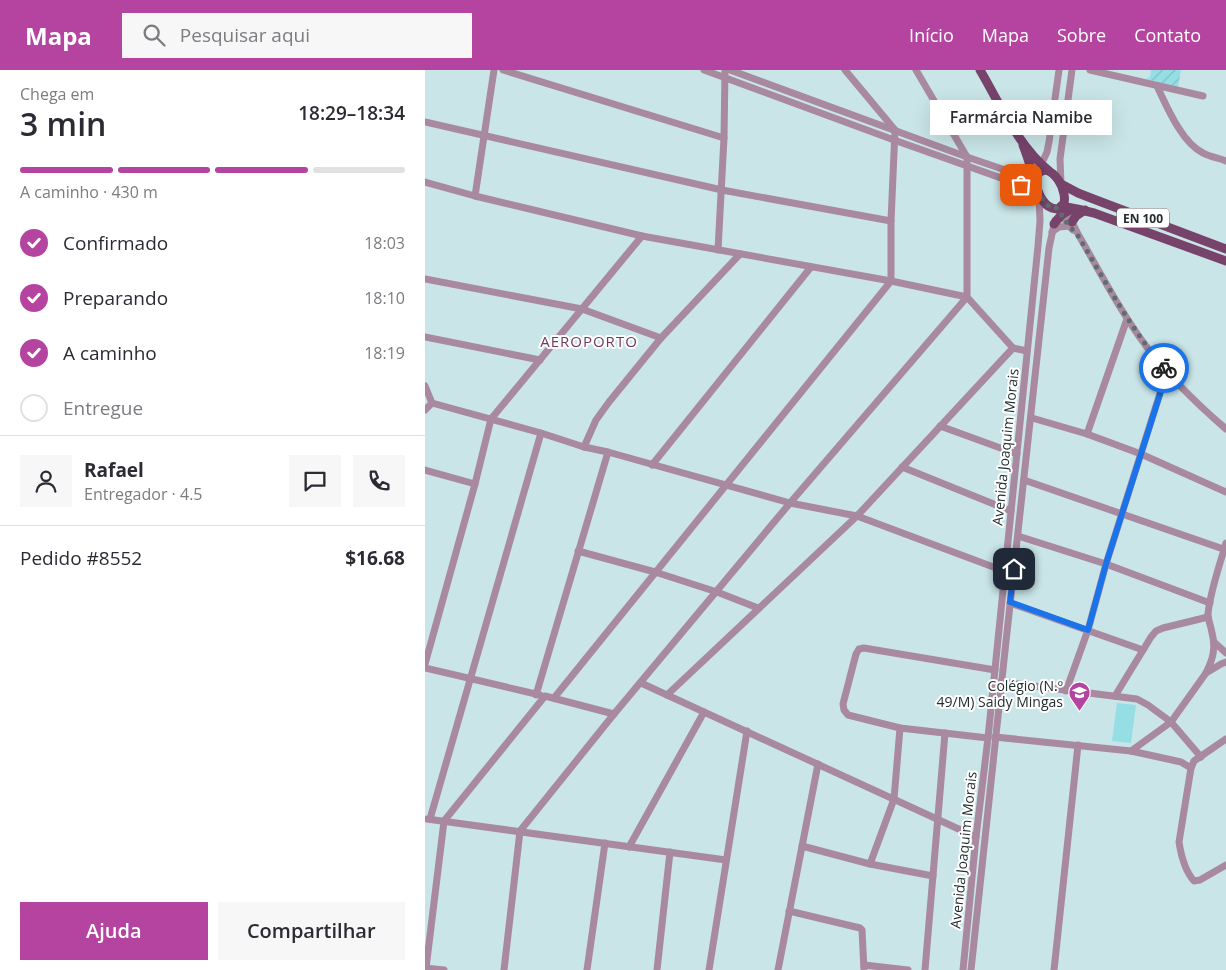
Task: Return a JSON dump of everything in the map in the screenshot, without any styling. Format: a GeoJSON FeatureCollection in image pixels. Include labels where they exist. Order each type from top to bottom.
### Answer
{"type":"FeatureCollection","features":[{"type":"Feature","properties":{"kind":"main road","name":"EN 100"},"geometry":{"type":"LineString","coordinates":[[980,70],[1023,145],[1048,206],[1068,209],[1226,261]]}},
{"type":"Feature","properties":{"kind":"main road","name":"EN 100"},"geometry":{"type":"LineString","coordinates":[[1023,145],[1045,168],[1054,174],[1061,184],[1065,197],[1064,202],[1068,209]]}},
{"type":"Feature","properties":{"kind":"main road"},"geometry":{"type":"LineString","coordinates":[[1037,183],[1045,168]]}},
{"type":"Feature","properties":{"kind":"main road","name":"EN 100"},"geometry":{"type":"LineString","coordinates":[[1061,184],[1078,193],[1226,249]]}},
{"type":"Feature","properties":{"kind":"main road"},"geometry":{"type":"LineString","coordinates":[[1053,228],[1068,209],[1075,216],[1071,224]]}},
{"type":"Feature","properties":{"kind":"street"},"geometry":{"type":"LineString","coordinates":[[475,196],[494,70]]}},
{"type":"Feature","properties":{"kind":"street"},"geometry":{"type":"LineString","coordinates":[[503,70],[724,138]]}},
{"type":"Feature","properties":{"kind":"street"},"geometry":{"type":"LineString","coordinates":[[704,70],[725,74],[893,140],[967,166],[1037,183]]}},
{"type":"Feature","properties":{"kind":"street"},"geometry":{"type":"LineString","coordinates":[[730,70],[1037,183]]}},
{"type":"Feature","properties":{"kind":"street"},"geometry":{"type":"LineString","coordinates":[[845,70],[895,130]]}},
{"type":"Feature","properties":{"kind":"street"},"geometry":{"type":"LineString","coordinates":[[504,970],[520,831],[790,503],[967,297],[967,157],[916,70]]}},
{"type":"Feature","properties":{"kind":"street"},"geometry":{"type":"LineString","coordinates":[[1045,168],[1059,70]]}},
{"type":"Feature","properties":{"kind":"street"},"geometry":{"type":"LineString","coordinates":[[1061,184],[1060,159],[1072,70]]}},
{"type":"Feature","properties":{"kind":"street"},"geometry":{"type":"LineString","coordinates":[[1090,70],[1203,96]]}},
{"type":"Feature","properties":{"kind":"street"},"geometry":{"type":"LineString","coordinates":[[718,250],[722,190],[725,74]]}},
{"type":"Feature","properties":{"kind":"street"},"geometry":{"type":"LineString","coordinates":[[1157,86],[1168,110],[1185,137],[1194,147],[1203,153],[1226,161]]}},
{"type":"Feature","properties":{"kind":"street"},"geometry":{"type":"LineString","coordinates":[[425,122],[722,190],[891,222]]}},
{"type":"Feature","properties":{"kind":"street"},"geometry":{"type":"LineString","coordinates":[[554,698],[891,281],[893,140],[895,130]]}},
{"type":"Feature","properties":{"kind":"street"},"geometry":{"type":"LineString","coordinates":[[425,182],[475,196],[642,236],[891,281],[967,297],[1013,348],[1027,350]]}},
{"type":"Feature","properties":{"kind":"street","name":"Avenida Joaquim Morais"},"geometry":{"type":"LineString","coordinates":[[971,970],[992,737],[995,670],[1004,571],[1038,246],[1040,221],[1037,183]]}},
{"type":"Feature","properties":{"kind":"street"},"geometry":{"type":"LineString","coordinates":[[1068,209],[1071,224],[1127,319],[1147,347],[1198,405],[1226,429]]}},
{"type":"Feature","properties":{"kind":"street"},"geometry":{"type":"LineString","coordinates":[[1053,228],[1071,224]]}},
{"type":"Feature","properties":{"kind":"street","name":"Avenida Joaquim Morais"},"geometry":{"type":"LineString","coordinates":[[963,970],[976,837],[1001,682],[1032,418],[1049,248],[1053,228]]}},
{"type":"Feature","properties":{"kind":"street"},"geometry":{"type":"LineString","coordinates":[[425,664],[491,420],[642,236]]}},
{"type":"Feature","properties":{"kind":"street"},"geometry":{"type":"LineString","coordinates":[[584,447],[596,420],[609,402],[661,338],[739,254]]}},
{"type":"Feature","properties":{"kind":"street"},"geometry":{"type":"LineString","coordinates":[[652,465],[811,267]]}},
{"type":"Feature","properties":{"kind":"street"},"geometry":{"type":"LineString","coordinates":[[425,279],[582,309],[661,338]]}},
{"type":"Feature","properties":{"kind":"street"},"geometry":{"type":"LineString","coordinates":[[1087,434],[1127,319]]}},
{"type":"Feature","properties":{"kind":"street"},"geometry":{"type":"LineString","coordinates":[[425,337],[541,360]]}},
{"type":"Feature","properties":{"kind":"street"},"geometry":{"type":"LineString","coordinates":[[667,695],[857,516],[1013,348]]}},
{"type":"Feature","properties":{"kind":"street"},"geometry":{"type":"LineString","coordinates":[[1066,690],[1088,630],[1106,564],[1167,372]]}},
{"type":"Feature","properties":{"kind":"street"},"geometry":{"type":"LineString","coordinates":[[425,386],[432,403]]}},
{"type":"Feature","properties":{"kind":"street"},"geometry":{"type":"LineString","coordinates":[[432,403],[790,503],[857,516],[1004,571]]}},
{"type":"Feature","properties":{"kind":"street"},"geometry":{"type":"LineString","coordinates":[[425,410],[432,403]]}},
{"type":"Feature","properties":{"kind":"street"},"geometry":{"type":"LineString","coordinates":[[1032,418],[1087,434],[1141,454],[1226,492]]}},
{"type":"Feature","properties":{"kind":"street"},"geometry":{"type":"LineString","coordinates":[[940,426],[1017,454]]}},
{"type":"Feature","properties":{"kind":"street"},"geometry":{"type":"LineString","coordinates":[[541,433],[471,679],[427,819],[726,860]]}},
{"type":"Feature","properties":{"kind":"street"},"geometry":{"type":"LineString","coordinates":[[536,695],[607,452]]}},
{"type":"Feature","properties":{"kind":"street"},"geometry":{"type":"LineString","coordinates":[[902,467],[1011,510]]}},
{"type":"Feature","properties":{"kind":"street"},"geometry":{"type":"LineString","coordinates":[[425,470],[475,484]]}},
{"type":"Feature","properties":{"kind":"street"},"geometry":{"type":"LineString","coordinates":[[1024,480],[1225,547],[1208,617],[1214,642],[1212,663],[1207,673],[1171,722],[1131,751]]}},
{"type":"Feature","properties":{"kind":"street"},"geometry":{"type":"LineString","coordinates":[[1018,536],[1106,564],[1210,603]]}},
{"type":"Feature","properties":{"kind":"street"},"geometry":{"type":"LineString","coordinates":[[578,552],[655,572],[759,608]]}},
{"type":"Feature","properties":{"kind":"street"},"geometry":{"type":"LineString","coordinates":[[1010,602],[1143,650]]}},
{"type":"Feature","properties":{"kind":"street"},"geometry":{"type":"LineString","coordinates":[[1115,696],[1156,631],[1208,617]]}},
{"type":"Feature","properties":{"kind":"street"},"geometry":{"type":"LineString","coordinates":[[1214,642],[1226,653]]}},
{"type":"Feature","properties":{"kind":"street"},"geometry":{"type":"LineString","coordinates":[[995,670],[864,648],[859,649],[843,704],[844,710],[848,715],[900,728],[1131,751],[1181,762],[1191,768]]}},
{"type":"Feature","properties":{"kind":"street"},"geometry":{"type":"LineString","coordinates":[[1207,673],[1226,662]]}},
{"type":"Feature","properties":{"kind":"street"},"geometry":{"type":"LineString","coordinates":[[425,668],[615,714]]}},
{"type":"Feature","properties":{"kind":"street"},"geometry":{"type":"LineString","coordinates":[[1001,682],[1137,699],[1171,722],[1201,757]]}},
{"type":"Feature","properties":{"kind":"street"},"geometry":{"type":"LineString","coordinates":[[641,683],[976,837]]}},
{"type":"Feature","properties":{"kind":"street"},"geometry":{"type":"LineString","coordinates":[[444,970],[425,968],[444,821],[545,696]]}},
{"type":"Feature","properties":{"kind":"street"},"geometry":{"type":"LineString","coordinates":[[629,847],[704,712]]}},
{"type":"Feature","properties":{"kind":"street"},"geometry":{"type":"LineString","coordinates":[[870,864],[894,799],[900,728]]}},
{"type":"Feature","properties":{"kind":"street"},"geometry":{"type":"LineString","coordinates":[[709,970],[747,732]]}},
{"type":"Feature","properties":{"kind":"street"},"geometry":{"type":"LineString","coordinates":[[925,970],[945,733]]}},
{"type":"Feature","properties":{"kind":"street"},"geometry":{"type":"LineString","coordinates":[[1226,739],[1194,761],[1191,768],[1179,842],[1189,876],[1194,881],[1200,880],[1226,865]]}},
{"type":"Feature","properties":{"kind":"street"},"geometry":{"type":"LineString","coordinates":[[1054,970],[1078,745]]}},
{"type":"Feature","properties":{"kind":"street"},"geometry":{"type":"LineString","coordinates":[[778,970],[818,764]]}},
{"type":"Feature","properties":{"kind":"street"},"geometry":{"type":"LineString","coordinates":[[587,970],[605,843]]}},
{"type":"Feature","properties":{"kind":"street"},"geometry":{"type":"LineString","coordinates":[[802,846],[870,864],[933,876]]}},
{"type":"Feature","properties":{"kind":"street"},"geometry":{"type":"LineString","coordinates":[[657,970],[670,852]]}},
{"type":"Feature","properties":{"kind":"street"},"geometry":{"type":"LineString","coordinates":[[789,911],[860,928],[862,930],[864,967],[908,970]]}},
{"type":"Feature","properties":{"kind":"shaded area"},"geometry":{"type":"Polygon","coordinates":[[[1151,70],[1181,70],[1178,87],[1146,79],[1150,77],[1151,70]]]}},
{"type":"Feature","properties":{"kind":"shaded area"},"geometry":{"type":"Polygon","coordinates":[[[1117,703],[1136,705],[1131,743],[1112,741],[1117,703]]]}},
{"type":"Feature","properties":{"kind":"way so far"},"geometry":{"type":"LineString","coordinates":[[1021,185],[1038,191],[1045,203],[1051,208],[1057,208],[1077,234],[1127,319],[1164,368]]}},
{"type":"Feature","properties":{"kind":"place","name":"Farmárcia Namibe"},"geometry":{"type":"Point","coordinates":[1021,185]}},
{"type":"Feature","properties":{"kind":"place","name":"Colégio (N.º 49/M) Saidy Mingas"},"geometry":{"type":"Point","coordinates":[1079,712]}},
{"type":"Feature","properties":{"kind":"district","name":"AEROPORTO"},"geometry":{"type":"Point","coordinates":[589,341]}},
{"type":"Feature","properties":{"kind":"route"},"geometry":{"type":"LineString","coordinates":[[1014,569],[1010,602],[1088,630],[1106,564],[1167,372],[1164,368]]}}]}
